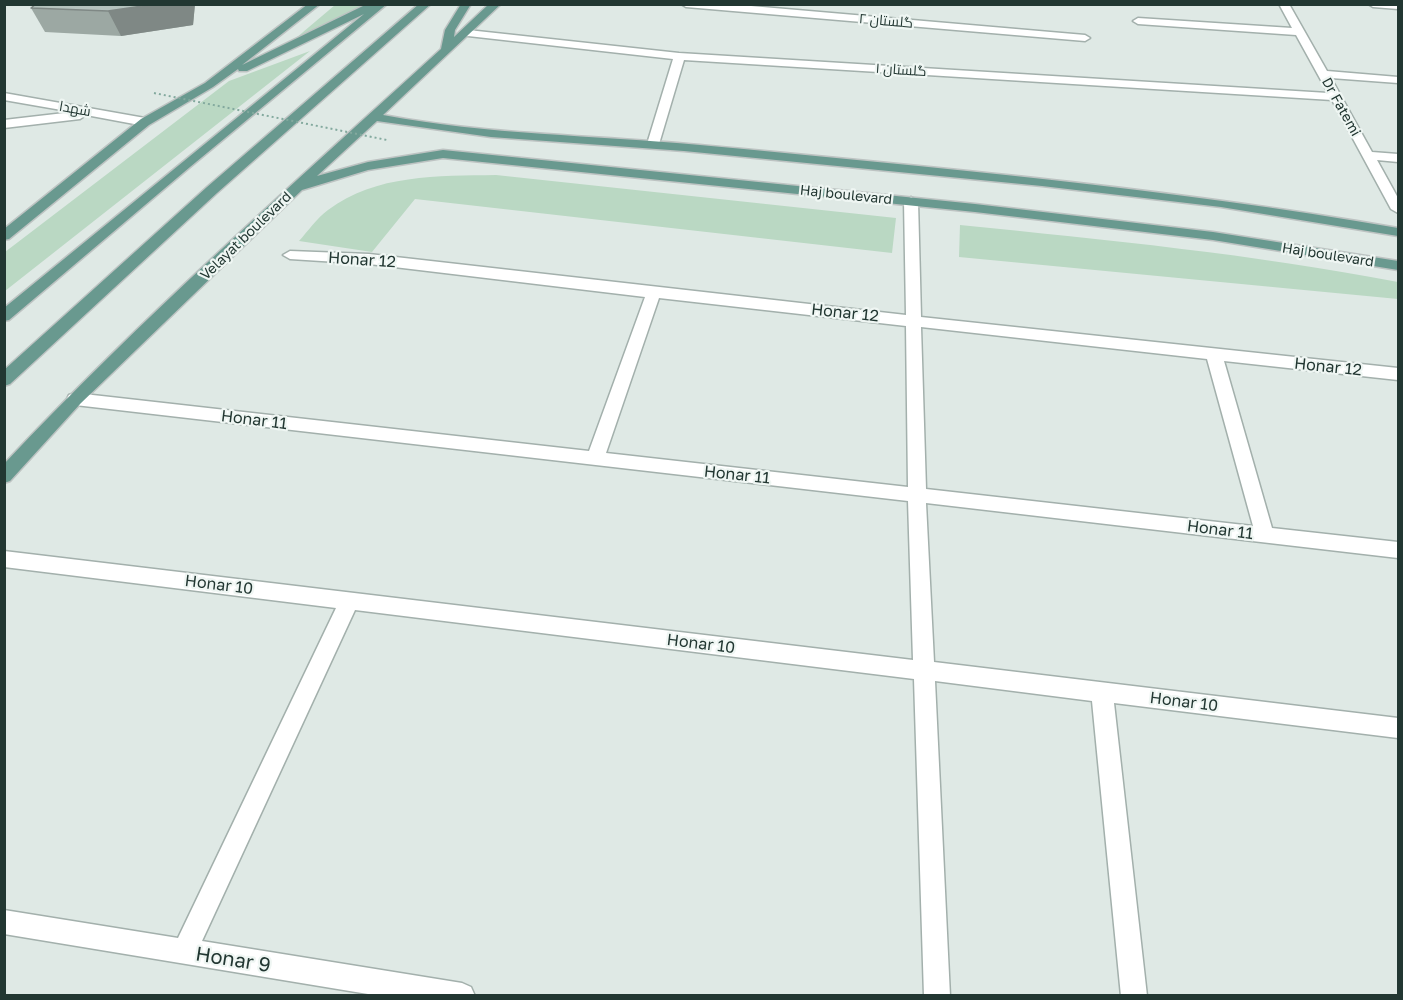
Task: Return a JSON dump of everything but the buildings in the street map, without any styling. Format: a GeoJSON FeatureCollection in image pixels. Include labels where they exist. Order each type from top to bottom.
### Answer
{"type":"FeatureCollection","features":[{"type":"Feature","properties":{"kind":"main road"},"geometry":{"type":"LineString","coordinates":[[208,85],[315,4]]}},
{"type":"Feature","properties":{"kind":"main road"},"geometry":{"type":"LineString","coordinates":[[4,236],[146,122],[208,85],[375,4]]}},
{"type":"Feature","properties":{"kind":"main road"},"geometry":{"type":"LineString","coordinates":[[4,316],[185,164],[382,4]]}},
{"type":"Feature","properties":{"kind":"main road"},"geometry":{"type":"LineString","coordinates":[[4,380],[212,190],[426,4]]}},
{"type":"Feature","properties":{"kind":"main road"},"geometry":{"type":"LineString","coordinates":[[446,52],[450,30],[466,4]]}},
{"type":"Feature","properties":{"kind":"main road","name":"Velayat boulevard"},"geometry":{"type":"LineString","coordinates":[[4,476],[75,399],[296,188],[468,33],[496,4]]}},
{"type":"Feature","properties":{"kind":"main road","name":"Haj boulevard"},"geometry":{"type":"LineString","coordinates":[[376,117],[422,127],[478,133],[653,144],[1008,178],[1255,208],[1398,232]]}},
{"type":"Feature","properties":{"kind":"main road"},"geometry":{"type":"LineString","coordinates":[[462,156],[453,148],[455,142],[461,137],[478,133]]}},
{"type":"Feature","properties":{"kind":"main road","name":"Haj boulevard"},"geometry":{"type":"LineString","coordinates":[[296,188],[335,173],[375,163],[443,154],[911,201],[1213,236],[1398,266]]}},
{"type":"Feature","properties":{"kind":"street","name":"گلستان ۲"},"geometry":{"type":"LineString","coordinates":[[686,4],[1085,38]]}},
{"type":"Feature","properties":{"kind":"street","name":"Dr Fatemi"},"geometry":{"type":"LineString","coordinates":[[1284,4],[1398,209]]}},
{"type":"Feature","properties":{"kind":"street"},"geometry":{"type":"LineString","coordinates":[[1373,4],[1398,6]]}},
{"type":"Feature","properties":{"kind":"street"},"geometry":{"type":"LineString","coordinates":[[1138,21],[1299,32]]}},
{"type":"Feature","properties":{"kind":"street","name":"گلستان ۱"},"geometry":{"type":"LineString","coordinates":[[468,33],[679,56],[1336,97]]}},
{"type":"Feature","properties":{"kind":"street"},"geometry":{"type":"LineString","coordinates":[[653,144],[679,56]]}},
{"type":"Feature","properties":{"kind":"street"},"geometry":{"type":"LineString","coordinates":[[1323,74],[1398,80]]}},
{"type":"Feature","properties":{"kind":"street","name":"شهدا"},"geometry":{"type":"LineString","coordinates":[[4,96],[146,122]]}},
{"type":"Feature","properties":{"kind":"street"},"geometry":{"type":"LineString","coordinates":[[4,124],[99,113]]}},
{"type":"Feature","properties":{"kind":"street"},"geometry":{"type":"LineString","coordinates":[[1368,155],[1398,158]]}},
{"type":"Feature","properties":{"kind":"street"},"geometry":{"type":"LineString","coordinates":[[911,201],[917,495],[926,671],[937,996]]}},
{"type":"Feature","properties":{"kind":"street","name":"Honar 12"},"geometry":{"type":"LineString","coordinates":[[290,255],[369,259],[654,293],[1398,374]]}},
{"type":"Feature","properties":{"kind":"street"},"geometry":{"type":"LineString","coordinates":[[595,459],[654,293]]}},
{"type":"Feature","properties":{"kind":"street"},"geometry":{"type":"LineString","coordinates":[[1214,354],[1264,535]]}},
{"type":"Feature","properties":{"kind":"street","name":"Honar 11"},"geometry":{"type":"LineString","coordinates":[[75,399],[1398,550]]}},
{"type":"Feature","properties":{"kind":"street","name":"Honar 10"},"geometry":{"type":"LineString","coordinates":[[4,559],[1398,728]]}},
{"type":"Feature","properties":{"kind":"street"},"geometry":{"type":"LineString","coordinates":[[184,952],[349,601]]}},
{"type":"Feature","properties":{"kind":"street"},"geometry":{"type":"LineString","coordinates":[[1102,692],[1134,996]]}},
{"type":"Feature","properties":{"kind":"street","name":"Honar 9"},"geometry":{"type":"LineString","coordinates":[[4,922],[462,996]]}},
{"type":"Feature","properties":{"kind":"path"},"geometry":{"type":"LineString","coordinates":[[154,93],[387,140]]}},
{"type":"Feature","properties":{"kind":"green space"},"geometry":{"type":"Polygon","coordinates":[[[335,5],[364,5],[283,49],[335,5]]]}},
{"type":"Feature","properties":{"kind":"green space"},"geometry":{"type":"Polygon","coordinates":[[[310,51],[5,291],[5,252],[229,81],[310,51]]]}},
{"type":"Feature","properties":{"kind":"green space"},"geometry":{"type":"Polygon","coordinates":[[[496,175],[896,218],[892,253],[415,199],[372,252],[299,241],[328,210],[366,189],[408,179],[496,175]]]}},
{"type":"Feature","properties":{"kind":"green space"},"geometry":{"type":"Polygon","coordinates":[[[960,225],[1180,249],[1344,272],[1398,282],[1398,299],[959,257],[960,225]]]}}]}
